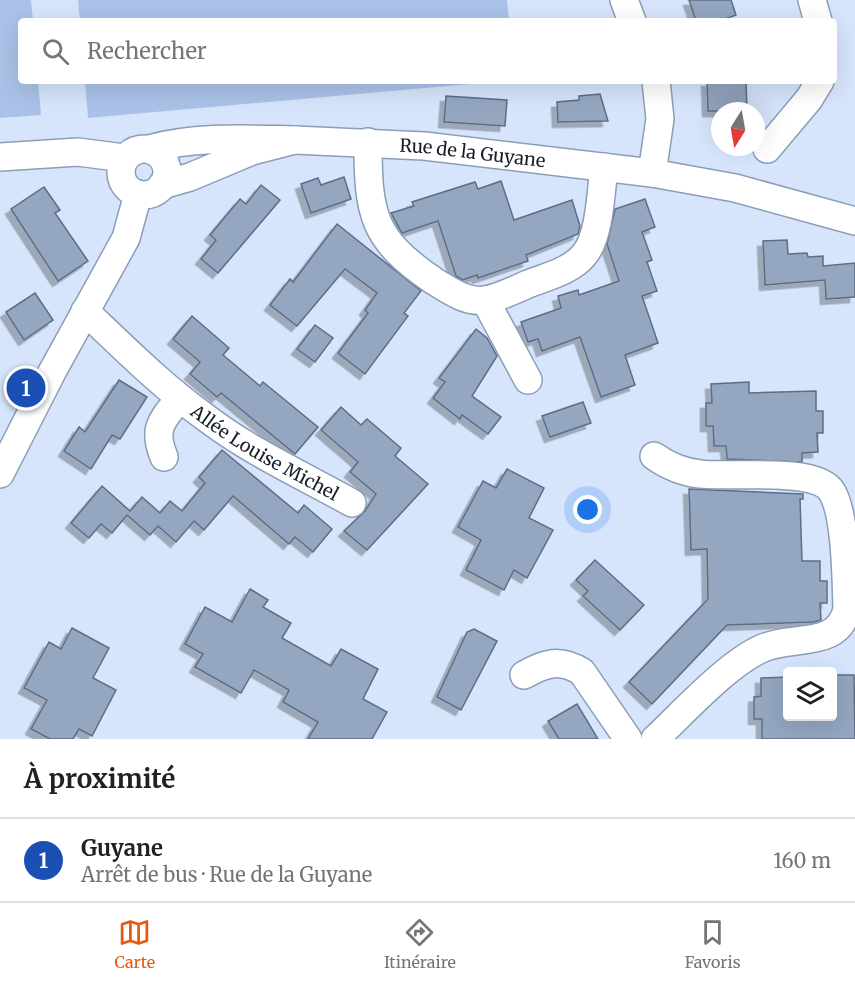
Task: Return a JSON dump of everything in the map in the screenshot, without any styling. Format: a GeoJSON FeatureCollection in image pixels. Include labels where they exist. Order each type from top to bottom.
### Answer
{"type":"FeatureCollection","features":[{"type":"Feature","properties":{"kind":"street"},"geometry":{"type":"LineString","coordinates":[[624,0],[631,18]]}},
{"type":"Feature","properties":{"kind":"street"},"geometry":{"type":"LineString","coordinates":[[812,0],[817,18]]}},
{"type":"Feature","properties":{"kind":"street"},"geometry":{"type":"LineString","coordinates":[[652,172],[660,119],[656,84]]}},
{"type":"Feature","properties":{"kind":"street"},"geometry":{"type":"LineString","coordinates":[[767,148],[809,99],[818,84]]}},
{"type":"Feature","properties":{"kind":"street","name":"Rue de la Guyane"},"geometry":{"type":"LineString","coordinates":[[137,154],[170,143],[230,139],[368,142],[454,148],[652,172],[735,188],[855,221]]}},
{"type":"Feature","properties":{"kind":"street","name":"Rue de la Guyane"},"geometry":{"type":"LineString","coordinates":[[150,190],[190,177],[252,151],[295,140]]}},
{"type":"Feature","properties":{"kind":"street"},"geometry":{"type":"LineString","coordinates":[[368,142],[368,188],[383,238],[402,256],[454,294],[485,300],[572,266],[585,255],[597,221],[604,167]]}},
{"type":"Feature","properties":{"kind":"street"},"geometry":{"type":"LineString","coordinates":[[0,157],[78,152],[137,154],[163,159],[166,177],[150,190],[0,474]]}},
{"type":"Feature","properties":{"kind":"street"},"geometry":{"type":"LineString","coordinates":[[137,154],[120,175],[130,190],[150,190]]}},
{"type":"Feature","properties":{"kind":"street"},"geometry":{"type":"LineString","coordinates":[[485,300],[528,380]]}},
{"type":"Feature","properties":{"kind":"street","name":"Allée Louise Michel"},"geometry":{"type":"LineString","coordinates":[[85,311],[180,398],[210,421],[252,448],[352,503]]}},
{"type":"Feature","properties":{"kind":"street","name":"Allée Louise Michel"},"geometry":{"type":"LineString","coordinates":[[164,457],[158,433],[160,423],[180,398]]}},
{"type":"Feature","properties":{"kind":"street"},"geometry":{"type":"LineString","coordinates":[[654,456],[683,471],[700,474],[804,476],[826,485],[832,491],[837,503],[850,582],[845,621],[838,630],[828,637],[779,643],[762,648],[738,663],[655,739]]}},
{"type":"Feature","properties":{"kind":"street"},"geometry":{"type":"LineString","coordinates":[[524,675],[543,664],[556,662],[582,672],[627,739]]}},
{"type":"Feature","properties":{"kind":"shaded area"},"geometry":{"type":"Polygon","coordinates":[[[0,0],[31,0],[33,18],[18,18],[18,84],[38,84],[41,115],[0,118],[0,0]]]}},
{"type":"Feature","properties":{"kind":"shaded area"},"geometry":{"type":"Polygon","coordinates":[[[78,0],[507,0],[509,18],[80,18],[78,0]]]}},
{"type":"Feature","properties":{"kind":"shaded area"},"geometry":{"type":"Polygon","coordinates":[[[85,84],[470,84],[88,118],[85,84]]]}},
{"type":"Feature","properties":{"kind":"building"},"geometry":{"type":"Polygon","coordinates":[[[689,0],[731,0],[736,15],[728,18],[695,18],[689,0]]]}},
{"type":"Feature","properties":{"kind":"building"},"geometry":{"type":"Polygon","coordinates":[[[707,84],[746,84],[747,102],[711,102],[711,111],[708,111],[707,84]]]}},
{"type":"Feature","properties":{"kind":"building"},"geometry":{"type":"Polygon","coordinates":[[[600,94],[608,121],[558,122],[557,102],[579,100],[579,96],[600,94]]]}},
{"type":"Feature","properties":{"kind":"building"},"geometry":{"type":"Polygon","coordinates":[[[446,96],[507,100],[505,126],[444,122],[446,96]]]}},
{"type":"Feature","properties":{"kind":"building"},"geometry":{"type":"Polygon","coordinates":[[[344,177],[351,199],[311,213],[301,184],[318,178],[321,185],[344,177]]]}},
{"type":"Feature","properties":{"kind":"building"},"geometry":{"type":"Polygon","coordinates":[[[501,181],[514,220],[572,200],[580,226],[578,234],[526,255],[528,261],[478,278],[477,275],[463,280],[456,276],[438,221],[402,233],[391,213],[414,206],[412,202],[475,182],[478,189],[501,181]]]}},
{"type":"Feature","properties":{"kind":"building"},"geometry":{"type":"Polygon","coordinates":[[[261,185],[280,200],[218,273],[201,259],[216,240],[210,235],[240,199],[246,204],[261,185]]]}},
{"type":"Feature","properties":{"kind":"building"},"geometry":{"type":"Polygon","coordinates":[[[44,187],[60,210],[55,213],[88,261],[58,281],[11,209],[44,187]]]}},
{"type":"Feature","properties":{"kind":"building"},"geometry":{"type":"Polygon","coordinates":[[[645,199],[655,227],[642,232],[652,260],[647,262],[657,291],[642,296],[658,343],[625,355],[635,385],[601,397],[580,337],[542,351],[538,339],[528,342],[521,322],[561,308],[558,296],[578,290],[579,295],[619,281],[607,244],[615,209],[645,199]]]}},
{"type":"Feature","properties":{"kind":"building"},"geometry":{"type":"Polygon","coordinates":[[[337,224],[421,291],[404,313],[408,316],[365,374],[338,353],[368,313],[365,310],[377,293],[345,269],[297,326],[270,305],[290,279],[293,282],[337,224]]]}},
{"type":"Feature","properties":{"kind":"building"},"geometry":{"type":"Polygon","coordinates":[[[787,240],[788,254],[807,253],[808,257],[823,256],[823,266],[855,263],[855,297],[826,299],[825,280],[765,285],[763,241],[787,240]]]}},
{"type":"Feature","properties":{"kind":"building"},"geometry":{"type":"Polygon","coordinates":[[[35,293],[53,320],[24,340],[6,312],[35,293]]]}},
{"type":"Feature","properties":{"kind":"building"},"geometry":{"type":"Polygon","coordinates":[[[192,316],[229,348],[223,355],[260,386],[263,382],[318,427],[295,454],[221,393],[217,397],[190,374],[200,362],[173,339],[192,316]]]}},
{"type":"Feature","properties":{"kind":"building"},"geometry":{"type":"Polygon","coordinates":[[[315,325],[333,338],[315,362],[297,349],[315,325]]]}},
{"type":"Feature","properties":{"kind":"building"},"geometry":{"type":"Polygon","coordinates":[[[476,329],[487,338],[497,356],[472,396],[501,417],[488,434],[462,415],[460,419],[433,398],[445,382],[439,378],[476,329]]]}},
{"type":"Feature","properties":{"kind":"building"},"geometry":{"type":"Polygon","coordinates":[[[119,380],[147,397],[120,439],[112,435],[91,469],[64,451],[79,427],[85,432],[119,380]]]}},
{"type":"Feature","properties":{"kind":"building"},"geometry":{"type":"Polygon","coordinates":[[[749,382],[749,393],[816,391],[816,411],[823,411],[823,433],[817,433],[818,452],[802,453],[802,462],[727,459],[726,446],[714,446],[713,426],[706,426],[706,403],[712,403],[711,384],[749,382]]]}},
{"type":"Feature","properties":{"kind":"building"},"geometry":{"type":"Polygon","coordinates":[[[583,402],[591,423],[550,437],[542,416],[583,402]]]}},
{"type":"Feature","properties":{"kind":"building"},"geometry":{"type":"Polygon","coordinates":[[[341,407],[361,425],[367,419],[401,448],[395,456],[428,484],[367,550],[344,531],[365,511],[376,494],[350,472],[358,462],[321,430],[341,407]]]}},
{"type":"Feature","properties":{"kind":"building"},"geometry":{"type":"Polygon","coordinates":[[[222,450],[298,513],[304,505],[332,529],[313,552],[295,537],[289,544],[233,496],[204,530],[194,521],[176,542],[158,526],[150,535],[127,515],[112,533],[101,524],[89,538],[71,523],[102,486],[130,511],[142,497],[160,513],[170,501],[182,511],[205,483],[199,477],[222,450]]]}},
{"type":"Feature","properties":{"kind":"building"},"geometry":{"type":"Polygon","coordinates":[[[507,469],[544,488],[529,518],[553,530],[527,578],[514,570],[504,590],[466,570],[481,540],[458,527],[483,481],[496,488],[507,469]]]}},
{"type":"Feature","properties":{"kind":"building"},"geometry":{"type":"Polygon","coordinates":[[[689,489],[803,494],[803,499],[800,499],[802,561],[820,561],[820,581],[827,581],[827,603],[820,603],[821,620],[814,622],[727,625],[652,704],[629,682],[708,599],[707,549],[691,550],[689,489]]]}},
{"type":"Feature","properties":{"kind":"building"},"geometry":{"type":"Polygon","coordinates":[[[595,560],[644,605],[620,630],[583,596],[588,591],[576,580],[595,560]]]}},
{"type":"Feature","properties":{"kind":"building"},"geometry":{"type":"Polygon","coordinates":[[[250,589],[268,600],[263,607],[291,623],[282,638],[331,666],[341,649],[378,669],[363,699],[387,712],[372,739],[308,739],[318,722],[283,702],[289,690],[254,670],[241,693],[195,667],[203,654],[185,644],[205,607],[232,622],[250,589]]]}},
{"type":"Feature","properties":{"kind":"building"},"geometry":{"type":"Polygon","coordinates":[[[72,628],[109,648],[93,678],[116,690],[92,736],[79,729],[73,739],[50,739],[31,729],[47,700],[24,688],[49,642],[61,649],[72,628]]]}},
{"type":"Feature","properties":{"kind":"building"},"geometry":{"type":"Polygon","coordinates":[[[474,629],[497,641],[461,710],[437,697],[467,632],[474,629]]]}},
{"type":"Feature","properties":{"kind":"building"},"geometry":{"type":"Polygon","coordinates":[[[837,675],[854,675],[855,739],[762,739],[762,719],[754,719],[754,697],[761,696],[761,678],[783,677],[783,721],[837,721],[837,675]]]}},
{"type":"Feature","properties":{"kind":"building"},"geometry":{"type":"Polygon","coordinates":[[[577,704],[598,739],[559,739],[548,721],[577,704]]]}},
{"type":"Feature","properties":{"kind":"place","name":"Guyane"},"geometry":{"type":"Point","coordinates":[26,388]}}]}
